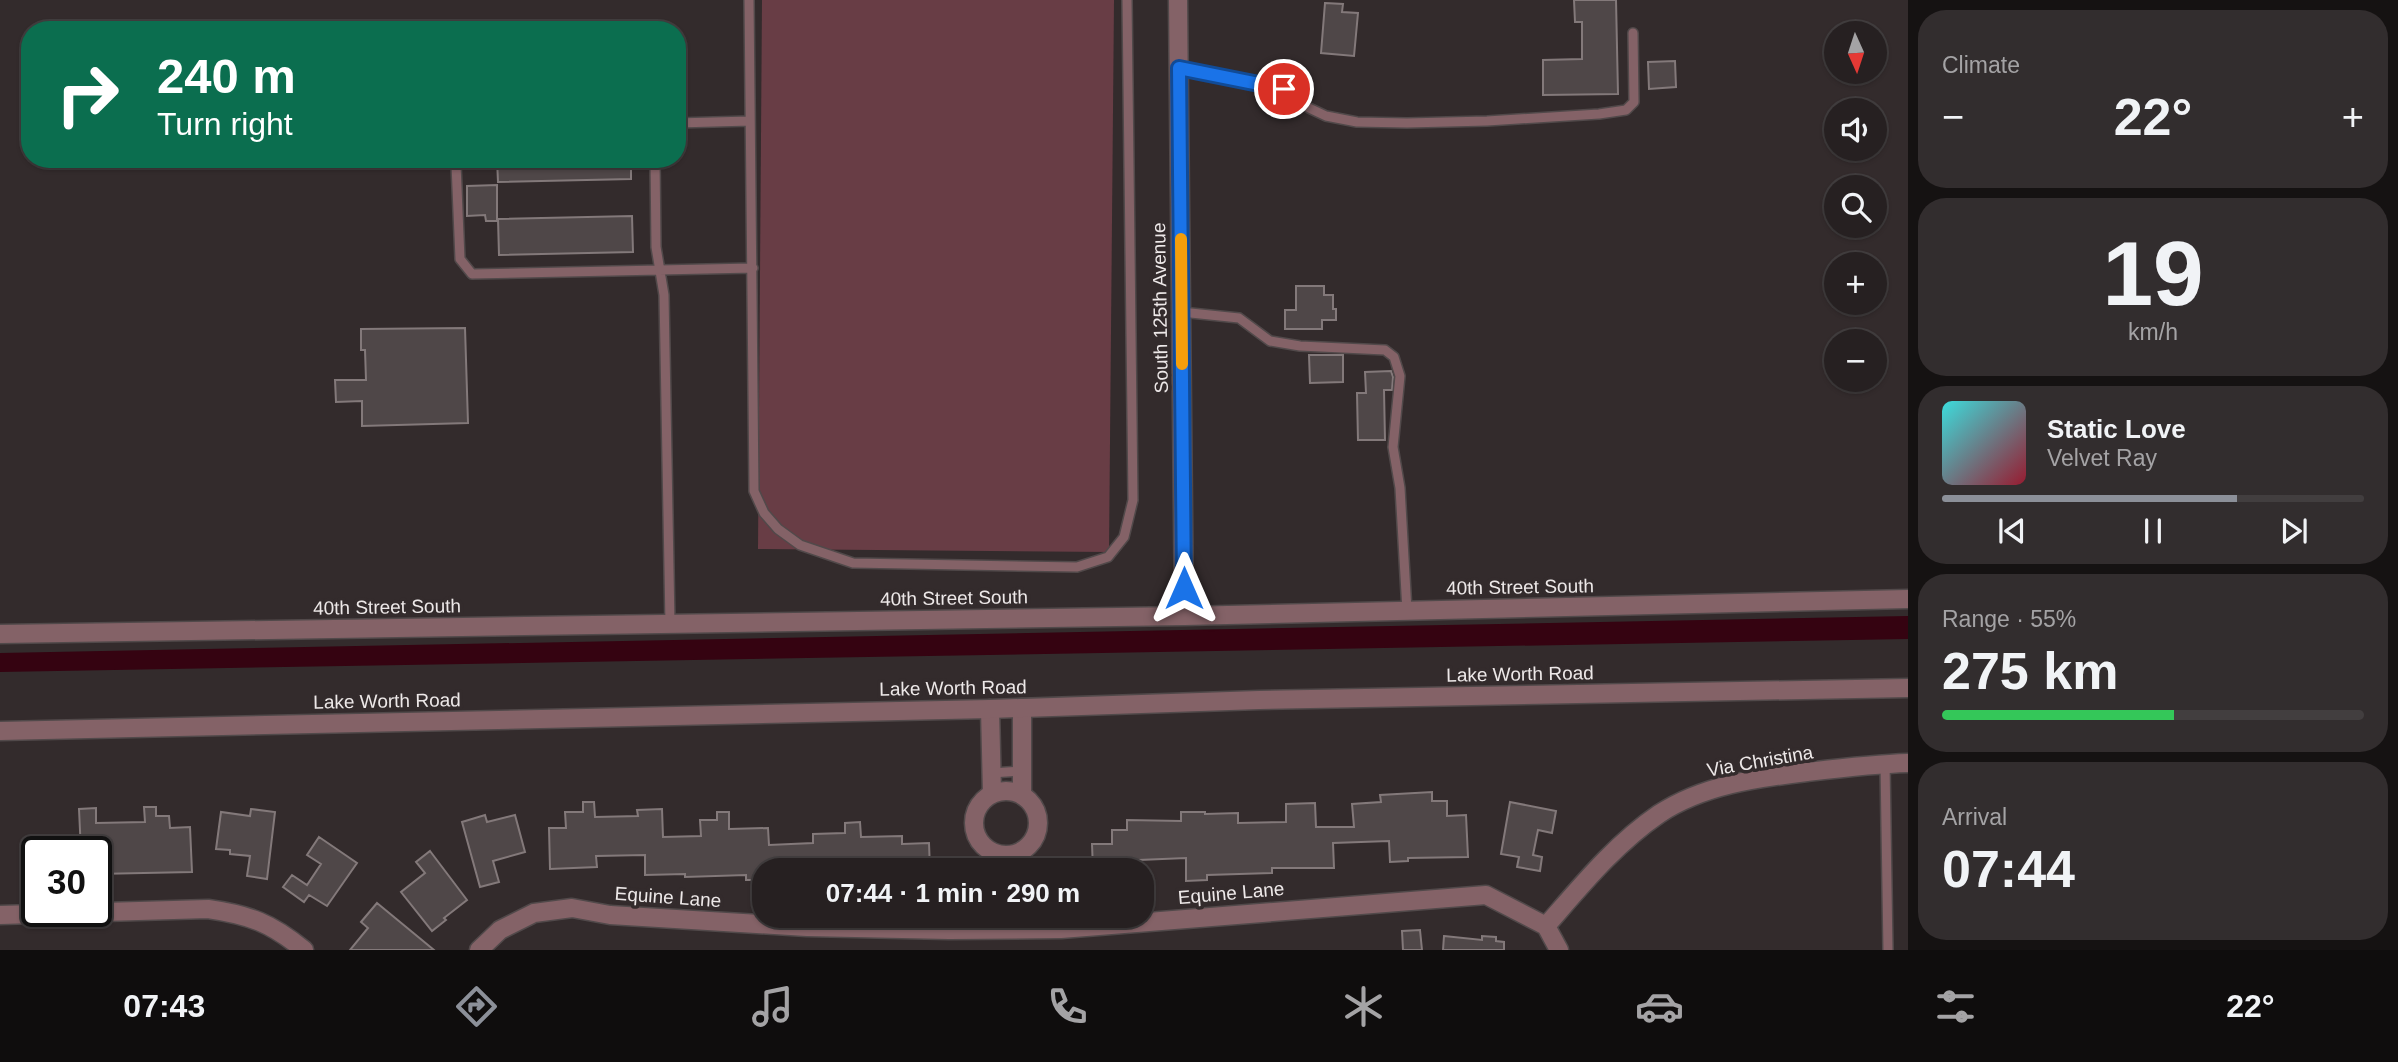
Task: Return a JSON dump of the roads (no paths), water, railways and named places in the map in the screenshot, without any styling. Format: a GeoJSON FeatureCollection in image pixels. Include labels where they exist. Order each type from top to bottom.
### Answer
{"type":"FeatureCollection","features":[{"type":"Feature","properties":{"kind":"street","name":"South 125th Avenue"},"geometry":{"type":"LineString","coordinates":[[1178,0],[1184,616]]}},
{"type":"Feature","properties":{"kind":"street","name":"40th Street South"},"geometry":{"type":"LineString","coordinates":[[0,634],[1184,616],[1908,599]]}},
{"type":"Feature","properties":{"kind":"street","name":"Lake Worth Road"},"geometry":{"type":"LineString","coordinates":[[0,731],[990,709],[1259,700],[1908,688]]}},
{"type":"Feature","properties":{"kind":"street"},"geometry":{"type":"LineString","coordinates":[[1021,708],[1022,794]]}},
{"type":"Feature","properties":{"kind":"street"},"geometry":{"type":"LineString","coordinates":[[990,709],[992,793]]}},
{"type":"Feature","properties":{"kind":"street","name":"Via Christina"},"geometry":{"type":"LineString","coordinates":[[1546,926],[1620,844],[1661,812],[1708,790],[1758,778],[1908,763]]}},
{"type":"Feature","properties":{"kind":"street"},"geometry":{"type":"LineString","coordinates":[[990,858],[974,828],[977,807],[992,793],[1012,791],[1022,794],[1036,810],[1039,821],[1037,833],[1024,850],[997,858]]}},
{"type":"Feature","properties":{"kind":"street"},"geometry":{"type":"LineString","coordinates":[[1024,850],[1024,858]]}},
{"type":"Feature","properties":{"kind":"street","name":"Equine Lane"},"geometry":{"type":"LineString","coordinates":[[1154,922],[1486,895],[1546,926]]}},
{"type":"Feature","properties":{"kind":"street","name":"Equine Lane"},"geometry":{"type":"LineString","coordinates":[[479,950],[500,930],[534,913],[572,908],[610,915],[752,924]]}},
{"type":"Feature","properties":{"kind":"street"},"geometry":{"type":"LineString","coordinates":[[0,915],[219,911],[240,913],[271,925],[304,950]]}},
{"type":"Feature","properties":{"kind":"street"},"geometry":{"type":"LineString","coordinates":[[1546,926],[1559,950]]}},
{"type":"Feature","properties":{"kind":"lane"},"geometry":{"type":"LineString","coordinates":[[749,0],[754,491],[764,513],[800,545],[853,563],[1077,567],[1108,557],[1124,537],[1133,500],[1128,0]]}},
{"type":"Feature","properties":{"kind":"lane"},"geometry":{"type":"LineString","coordinates":[[1179,68],[1284,89],[1309,108],[1341,120],[1461,122],[1599,114],[1626,110],[1634,102],[1633,33]]}},
{"type":"Feature","properties":{"kind":"lane"},"geometry":{"type":"LineString","coordinates":[[686,122],[750,121]]}},
{"type":"Feature","properties":{"kind":"lane"},"geometry":{"type":"LineString","coordinates":[[456,168],[460,259],[472,274],[753,268]]}},
{"type":"Feature","properties":{"kind":"lane"},"geometry":{"type":"LineString","coordinates":[[655,168],[656,247],[664,295],[670,624]]}},
{"type":"Feature","properties":{"kind":"lane"},"geometry":{"type":"LineString","coordinates":[[1181,312],[1239,318],[1270,341],[1300,346],[1385,349],[1394,357],[1400,376],[1393,447],[1400,488],[1407,611]]}},
{"type":"Feature","properties":{"kind":"lane"},"geometry":{"type":"LineString","coordinates":[[1885,764],[1888,950]]}},
{"type":"Feature","properties":{"kind":"lane"},"geometry":{"type":"LineString","coordinates":[[991,773],[1021,771]]}}]}
